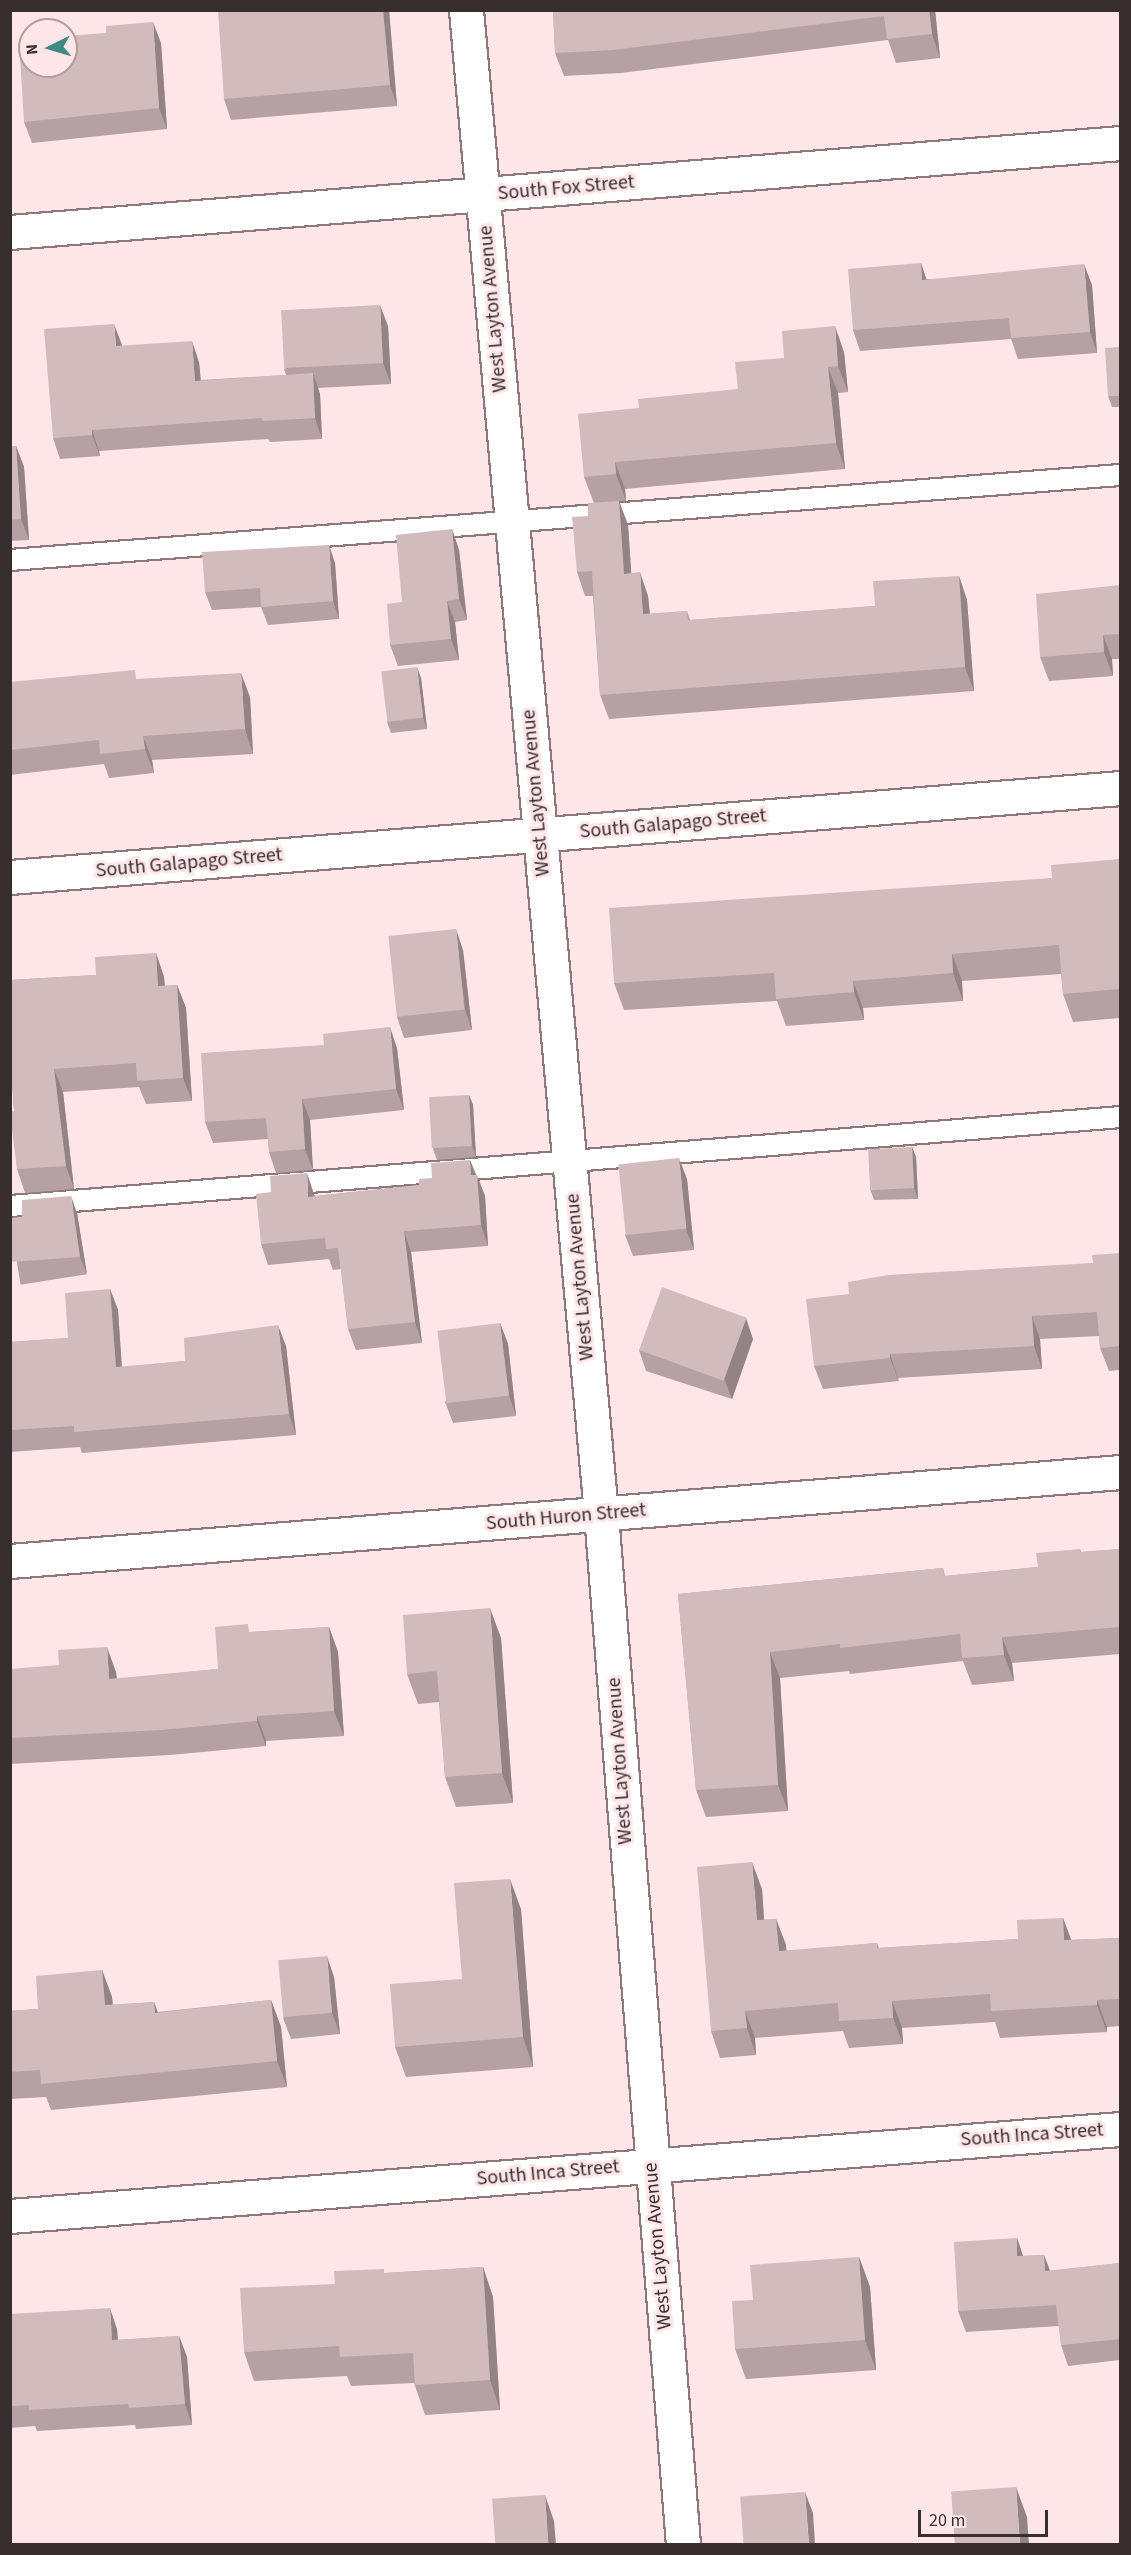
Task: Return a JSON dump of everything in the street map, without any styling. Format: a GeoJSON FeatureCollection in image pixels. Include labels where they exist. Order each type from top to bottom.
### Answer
{"type":"FeatureCollection","features":[{"type":"Feature","properties":{"kind":"street","name":"West Layton Avenue"},"geometry":{"type":"LineString","coordinates":[[466,10],[601,1514],[651,2165],[683,2544]]}},
{"type":"Feature","properties":{"kind":"street","name":"South Fox Street"},"geometry":{"type":"LineString","coordinates":[[10,232],[1120,143]]}},
{"type":"Feature","properties":{"kind":"street","name":"South Galapago Street"},"geometry":{"type":"LineString","coordinates":[[10,877],[1120,788]]}},
{"type":"Feature","properties":{"kind":"street","name":"South Huron Street"},"geometry":{"type":"LineString","coordinates":[[10,1561],[1120,1472]]}},
{"type":"Feature","properties":{"kind":"street","name":"South Inca Street"},"geometry":{"type":"LineString","coordinates":[[10,2216],[1120,2128]]}},
{"type":"Feature","properties":{"kind":"lane"},"geometry":{"type":"LineString","coordinates":[[10,560],[1120,475]]}},
{"type":"Feature","properties":{"kind":"lane"},"geometry":{"type":"LineString","coordinates":[[10,1206],[570,1163],[1120,1117]]}},
{"type":"Feature","properties":{"kind":"building"},"geometry":{"type":"Polygon","coordinates":[[[218,10],[383,10],[390,85],[224,99],[218,10]]]}},
{"type":"Feature","properties":{"kind":"building"},"geometry":{"type":"Polygon","coordinates":[[[553,10],[929,10],[932,34],[887,39],[884,16],[613,50],[555,53],[553,10]]]}},
{"type":"Feature","properties":{"kind":"building"},"geometry":{"type":"Polygon","coordinates":[[[153,22],[159,108],[24,122],[21,78],[78,78],[78,35],[106,33],[106,26],[153,22]]]}},
{"type":"Feature","properties":{"kind":"building"},"geometry":{"type":"Polygon","coordinates":[[[921,263],[922,280],[1084,264],[1090,332],[1011,338],[1009,318],[853,330],[848,269],[921,263]]]}},
{"type":"Feature","properties":{"kind":"building"},"geometry":{"type":"Polygon","coordinates":[[[380,305],[383,363],[284,368],[281,310],[380,305]]]}},
{"type":"Feature","properties":{"kind":"building"},"geometry":{"type":"Polygon","coordinates":[[[114,324],[116,346],[192,341],[195,381],[313,373],[315,418],[262,421],[262,418],[92,430],[92,435],[53,438],[44,329],[114,324]]]}},
{"type":"Feature","properties":{"kind":"building"},"geometry":{"type":"Polygon","coordinates":[[[835,326],[838,366],[828,367],[836,443],[615,462],[616,474],[584,477],[578,414],[639,408],[638,399],[738,389],[735,362],[784,358],[782,331],[835,326]]]}},
{"type":"Feature","properties":{"kind":"building"},"geometry":{"type":"Polygon","coordinates":[[[1120,347],[1120,396],[1108,396],[1105,348],[1120,347]]]}},
{"type":"Feature","properties":{"kind":"building"},"geometry":{"type":"Polygon","coordinates":[[[16,446],[21,519],[10,520],[10,447],[16,446]]]}},
{"type":"Feature","properties":{"kind":"building"},"geometry":{"type":"Polygon","coordinates":[[[619,501],[624,574],[640,572],[643,614],[687,611],[688,620],[875,606],[873,581],[959,576],[965,667],[600,695],[592,571],[577,572],[572,517],[588,516],[588,503],[619,501]]]}},
{"type":"Feature","properties":{"kind":"building"},"geometry":{"type":"Polygon","coordinates":[[[452,529],[459,599],[447,601],[451,639],[390,645],[387,604],[402,602],[396,535],[452,529]]]}},
{"type":"Feature","properties":{"kind":"building"},"geometry":{"type":"Polygon","coordinates":[[[329,545],[333,601],[261,607],[260,588],[205,592],[202,552],[329,545]]]}},
{"type":"Feature","properties":{"kind":"building"},"geometry":{"type":"Polygon","coordinates":[[[1120,585],[1120,634],[1103,635],[1104,652],[1040,657],[1036,594],[1120,585]]]}},
{"type":"Feature","properties":{"kind":"building"},"geometry":{"type":"Polygon","coordinates":[[[417,667],[423,718],[387,722],[381,671],[417,667]]]}},
{"type":"Feature","properties":{"kind":"building"},"geometry":{"type":"Polygon","coordinates":[[[135,670],[136,679],[241,673],[245,729],[143,736],[145,749],[100,754],[99,740],[10,750],[10,682],[135,670]]]}},
{"type":"Feature","properties":{"kind":"building"},"geometry":{"type":"Polygon","coordinates":[[[1120,859],[1120,989],[1063,994],[1059,945],[952,954],[953,973],[853,981],[854,992],[776,999],[774,973],[614,983],[609,908],[1052,878],[1051,865],[1120,859]]]}},
{"type":"Feature","properties":{"kind":"building"},"geometry":{"type":"Polygon","coordinates":[[[456,929],[464,1010],[397,1017],[388,936],[456,929]]]}},
{"type":"Feature","properties":{"kind":"building"},"geometry":{"type":"Polygon","coordinates":[[[156,953],[158,986],[177,985],[183,1078],[137,1081],[136,1063],[54,1069],[66,1166],[17,1169],[10,1115],[10,1112],[14,1111],[10,1054],[10,980],[96,975],[95,957],[156,953]]]}},
{"type":"Feature","properties":{"kind":"building"},"geometry":{"type":"Polygon","coordinates":[[[390,1027],[396,1089],[302,1099],[305,1149],[269,1152],[266,1118],[205,1122],[201,1053],[324,1045],[323,1034],[390,1027]]]}},
{"type":"Feature","properties":{"kind":"building"},"geometry":{"type":"Polygon","coordinates":[[[469,1095],[472,1146],[432,1148],[429,1097],[469,1095]]]}},
{"type":"Feature","properties":{"kind":"building"},"geometry":{"type":"Polygon","coordinates":[[[912,1147],[914,1188],[870,1190],[868,1149],[912,1147]]]}},
{"type":"Feature","properties":{"kind":"building"},"geometry":{"type":"Polygon","coordinates":[[[679,1158],[686,1229],[626,1235],[618,1164],[679,1158]]]}},
{"type":"Feature","properties":{"kind":"building"},"geometry":{"type":"Polygon","coordinates":[[[470,1160],[471,1175],[477,1175],[481,1225],[404,1231],[415,1322],[348,1329],[338,1248],[326,1249],[325,1238],[261,1244],[256,1194],[271,1192],[270,1176],[307,1173],[308,1197],[419,1185],[419,1179],[432,1178],[431,1163],[470,1160]]]}},
{"type":"Feature","properties":{"kind":"building"},"geometry":{"type":"Polygon","coordinates":[[[71,1196],[80,1257],[10,1262],[10,1218],[22,1217],[22,1200],[71,1196]]]}},
{"type":"Feature","properties":{"kind":"building"},"geometry":{"type":"Polygon","coordinates":[[[1120,1253],[1120,1346],[1100,1348],[1097,1312],[1032,1316],[1034,1346],[890,1354],[890,1358],[814,1366],[806,1299],[849,1294],[848,1282],[888,1275],[1093,1263],[1092,1255],[1120,1253]]]}},
{"type":"Feature","properties":{"kind":"building"},"geometry":{"type":"Polygon","coordinates":[[[662,1287],[747,1318],[724,1381],[639,1350],[662,1287]]]}},
{"type":"Feature","properties":{"kind":"building"},"geometry":{"type":"Polygon","coordinates":[[[110,1289],[116,1367],[185,1361],[184,1338],[278,1325],[289,1414],[74,1432],[74,1426],[10,1430],[10,1342],[68,1338],[65,1293],[110,1289]]]}},
{"type":"Feature","properties":{"kind":"building"},"geometry":{"type":"Polygon","coordinates":[[[500,1323],[509,1395],[446,1403],[437,1331],[500,1323]]]}},
{"type":"Feature","properties":{"kind":"building"},"geometry":{"type":"Polygon","coordinates":[[[1080,1549],[1080,1552],[1120,1549],[1120,1627],[1002,1637],[1004,1655],[962,1658],[960,1634],[840,1648],[840,1644],[770,1652],[778,1785],[696,1790],[678,1594],[943,1568],[944,1576],[1038,1567],[1036,1553],[1080,1549]]]}},
{"type":"Feature","properties":{"kind":"building"},"geometry":{"type":"Polygon","coordinates":[[[490,1608],[502,1773],[445,1777],[437,1671],[407,1674],[403,1615],[490,1608]]]}},
{"type":"Feature","properties":{"kind":"building"},"geometry":{"type":"Polygon","coordinates":[[[248,1624],[249,1632],[329,1627],[334,1711],[257,1716],[257,1721],[161,1730],[10,1738],[10,1669],[59,1665],[58,1650],[107,1647],[109,1679],[218,1669],[215,1627],[248,1624]]]}},
{"type":"Feature","properties":{"kind":"building"},"geometry":{"type":"Polygon","coordinates":[[[752,1862],[757,1920],[776,1919],[779,1951],[877,1943],[877,1948],[1018,1939],[1017,1920],[1063,1918],[1064,1940],[1120,1938],[1120,1999],[1097,2000],[1097,2005],[991,2011],[990,1994],[892,2001],[893,2018],[839,2021],[838,2003],[745,2011],[747,2028],[711,2031],[697,1867],[752,1862]]]}},
{"type":"Feature","properties":{"kind":"building"},"geometry":{"type":"Polygon","coordinates":[[[510,1879],[523,2037],[395,2047],[390,1984],[462,1979],[454,1883],[510,1879]]]}},
{"type":"Feature","properties":{"kind":"building"},"geometry":{"type":"Polygon","coordinates":[[[327,1956],[332,2013],[283,2017],[278,1960],[327,1956]]]}},
{"type":"Feature","properties":{"kind":"building"},"geometry":{"type":"Polygon","coordinates":[[[102,1970],[105,2005],[154,2002],[155,2013],[271,2000],[277,2061],[41,2084],[40,2070],[10,2072],[10,2011],[38,2009],[36,1976],[102,1970]]]}},
{"type":"Feature","properties":{"kind":"building"},"geometry":{"type":"Polygon","coordinates":[[[1017,2238],[1017,2256],[1044,2255],[1045,2271],[1120,2263],[1120,2339],[1061,2345],[1056,2305],[958,2311],[954,2242],[1017,2238]]]}},
{"type":"Feature","properties":{"kind":"building"},"geometry":{"type":"Polygon","coordinates":[[[859,2257],[865,2340],[735,2349],[732,2301],[753,2300],[750,2265],[859,2257]]]}},
{"type":"Feature","properties":{"kind":"building"},"geometry":{"type":"Polygon","coordinates":[[[483,2267],[490,2380],[415,2385],[413,2353],[340,2357],[339,2346],[244,2352],[240,2288],[335,2284],[334,2271],[384,2269],[384,2273],[483,2267]]]}},
{"type":"Feature","properties":{"kind":"building"},"geometry":{"type":"Polygon","coordinates":[[[110,2308],[112,2340],[179,2336],[185,2404],[129,2408],[128,2404],[29,2410],[29,2405],[10,2406],[10,2314],[110,2308]]]}},
{"type":"Feature","properties":{"kind":"building"},"geometry":{"type":"Polygon","coordinates":[[[1016,2487],[1020,2544],[955,2544],[951,2492],[1016,2487]]]}},
{"type":"Feature","properties":{"kind":"building"},"geometry":{"type":"Polygon","coordinates":[[[805,2492],[809,2544],[743,2544],[740,2497],[805,2492]]]}},
{"type":"Feature","properties":{"kind":"building"},"geometry":{"type":"Polygon","coordinates":[[[545,2495],[548,2544],[495,2544],[492,2499],[545,2495]]]}}]}
